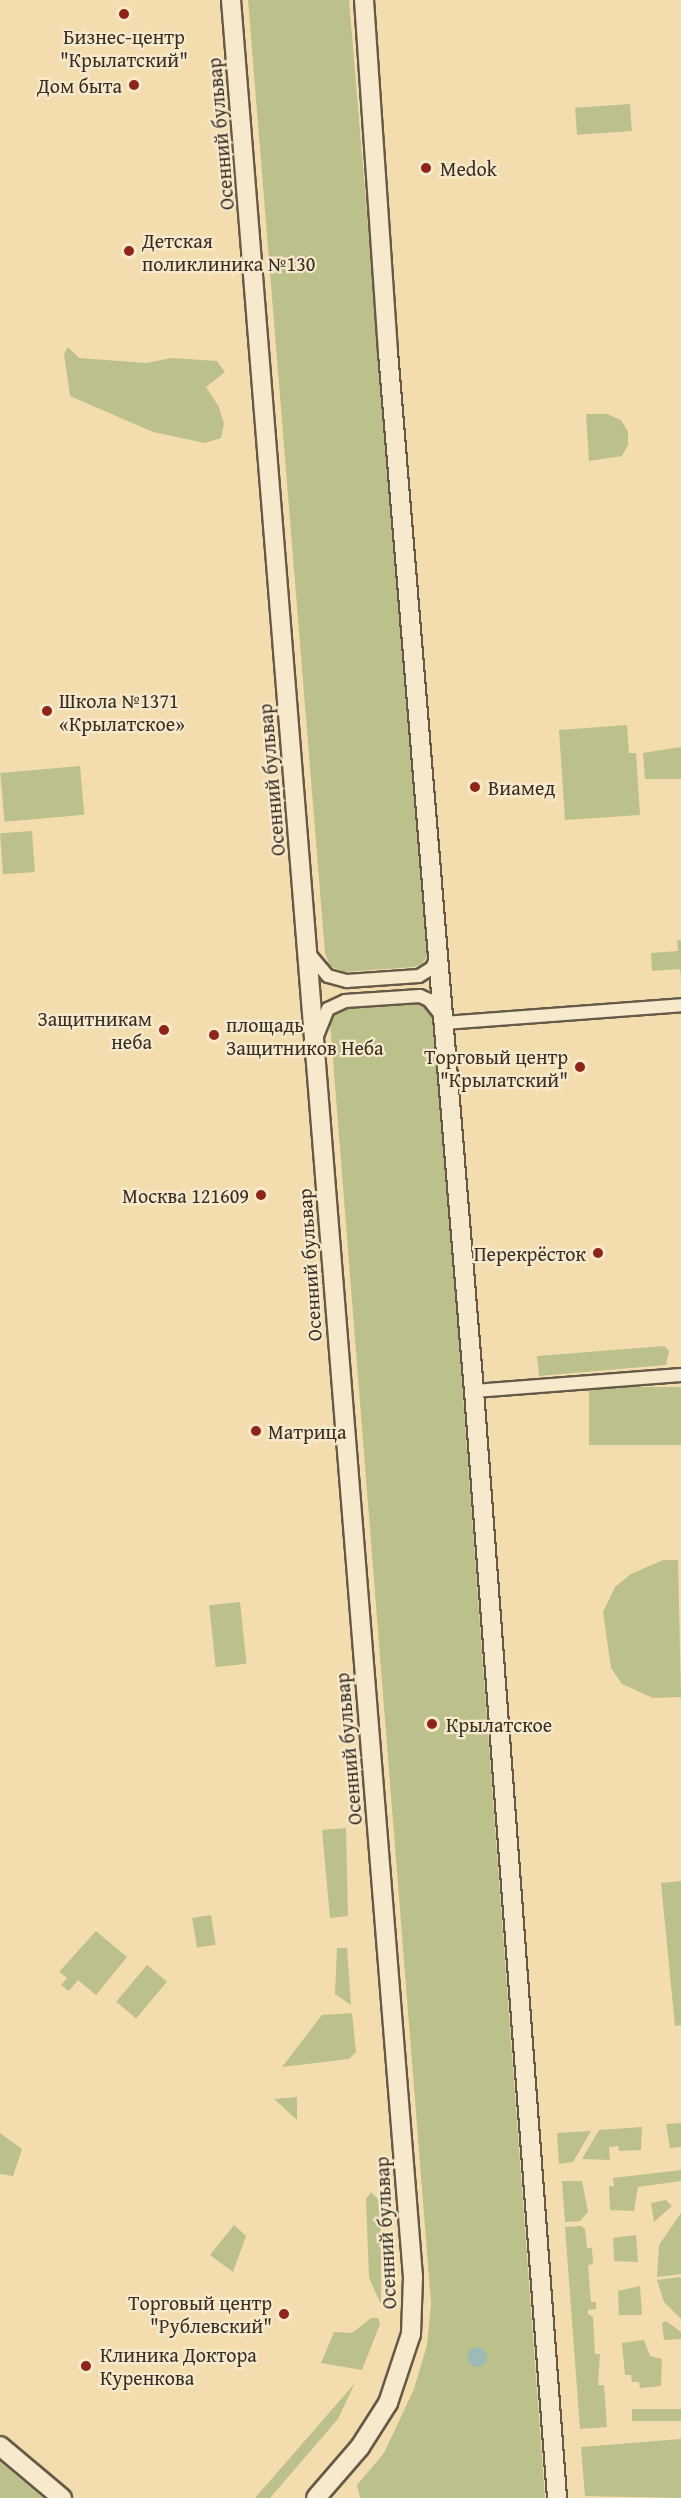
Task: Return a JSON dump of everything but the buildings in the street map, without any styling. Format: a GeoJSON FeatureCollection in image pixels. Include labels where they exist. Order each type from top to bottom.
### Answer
{"type":"FeatureCollection","features":[{"type":"Feature","properties":{"kind":"street","name":"Осенний бульвар"},"geometry":{"type":"LineString","coordinates":[[231,0],[414,2304],[405,2359],[388,2403],[360,2447],[316,2498]]}},
{"type":"Feature","properties":{"kind":"street"},"geometry":{"type":"LineString","coordinates":[[364,0],[388,352],[474,1391],[557,2498]]}},
{"type":"Feature","properties":{"kind":"street"},"geometry":{"type":"LineString","coordinates":[[306,940],[319,969],[347,981],[424,974],[435,964],[437,946]]}},
{"type":"Feature","properties":{"kind":"street"},"geometry":{"type":"LineString","coordinates":[[314,1045],[328,1009],[345,1001],[420,996],[429,1000],[444,1021]]}},
{"type":"Feature","properties":{"kind":"street"},"geometry":{"type":"LineString","coordinates":[[444,1021],[681,1005]]}},
{"type":"Feature","properties":{"kind":"street"},"geometry":{"type":"LineString","coordinates":[[474,1391],[681,1375]]}},
{"type":"Feature","properties":{"kind":"street"},"geometry":{"type":"LineString","coordinates":[[0,2446],[62,2498]]}},
{"type":"Feature","properties":{"kind":"green space"},"geometry":{"type":"Polygon","coordinates":[[[248,0],[349,0],[429,953],[422,964],[414,967],[343,972],[330,966],[325,953],[248,0]]]}},
{"type":"Feature","properties":{"kind":"green space"},"geometry":{"type":"Polygon","coordinates":[[[630,104],[632,131],[577,135],[575,108],[630,104]]]}},
{"type":"Feature","properties":{"kind":"green space"},"geometry":{"type":"Polygon","coordinates":[[[68,347],[79,358],[146,363],[171,358],[217,361],[225,372],[206,387],[219,407],[224,424],[221,438],[205,443],[153,432],[70,396],[64,354],[68,347]]]}},
{"type":"Feature","properties":{"kind":"green space"},"geometry":{"type":"Polygon","coordinates":[[[586,414],[607,414],[621,420],[628,432],[628,445],[622,456],[589,461],[586,414]]]}},
{"type":"Feature","properties":{"kind":"green space"},"geometry":{"type":"Polygon","coordinates":[[[627,725],[629,753],[636,753],[640,815],[565,820],[559,730],[627,725]]]}},
{"type":"Feature","properties":{"kind":"green space"},"geometry":{"type":"Polygon","coordinates":[[[681,747],[681,779],[645,779],[643,753],[681,747]]]}},
{"type":"Feature","properties":{"kind":"green space"},"geometry":{"type":"Polygon","coordinates":[[[80,766],[84,815],[5,822],[0,773],[80,766]]]}},
{"type":"Feature","properties":{"kind":"green space"},"geometry":{"type":"Polygon","coordinates":[[[32,831],[35,872],[3,874],[0,833],[32,831]]]}},
{"type":"Feature","properties":{"kind":"green space"},"geometry":{"type":"Polygon","coordinates":[[[677,940],[681,941],[681,979],[680,969],[652,971],[651,953],[678,951],[677,940]]]}},
{"type":"Feature","properties":{"kind":"green space"},"geometry":{"type":"Polygon","coordinates":[[[418,1001],[430,1007],[435,1019],[545,2498],[360,2498],[357,2485],[384,2453],[414,2389],[427,2345],[431,2303],[330,1022],[340,1008],[418,1001]]]}},
{"type":"Feature","properties":{"kind":"green space"},"geometry":{"type":"Polygon","coordinates":[[[664,1346],[669,1351],[666,1365],[539,1376],[537,1356],[664,1346]]]}},
{"type":"Feature","properties":{"kind":"green space"},"geometry":{"type":"Polygon","coordinates":[[[589,1387],[681,1387],[681,1445],[589,1445],[589,1387]]]}},
{"type":"Feature","properties":{"kind":"green space"},"geometry":{"type":"Polygon","coordinates":[[[663,1560],[678,1560],[681,1697],[653,1698],[622,1684],[611,1668],[603,1612],[615,1587],[631,1574],[663,1560]]]}},
{"type":"Feature","properties":{"kind":"green space"},"geometry":{"type":"Polygon","coordinates":[[[240,1602],[246,1664],[216,1667],[209,1605],[240,1602]]]}},
{"type":"Feature","properties":{"kind":"green space"},"geometry":{"type":"Polygon","coordinates":[[[346,1828],[348,1916],[330,1918],[322,1830],[346,1828]]]}},
{"type":"Feature","properties":{"kind":"green space"},"geometry":{"type":"Polygon","coordinates":[[[681,1881],[681,2025],[675,2026],[661,1883],[681,1881]]]}},
{"type":"Feature","properties":{"kind":"green space"},"geometry":{"type":"Polygon","coordinates":[[[211,1915],[216,1945],[197,1948],[192,1918],[211,1915]]]}},
{"type":"Feature","properties":{"kind":"green space"},"geometry":{"type":"Polygon","coordinates":[[[96,1931],[127,1957],[96,1995],[78,1980],[69,1991],[61,1985],[67,1978],[59,1972],[96,1931]]]}},
{"type":"Feature","properties":{"kind":"green space"},"geometry":{"type":"Polygon","coordinates":[[[337,1948],[347,1948],[351,2005],[335,1994],[337,1948]]]}},
{"type":"Feature","properties":{"kind":"green space"},"geometry":{"type":"Polygon","coordinates":[[[147,1965],[167,1982],[136,2018],[116,2002],[147,1965]]]}},
{"type":"Feature","properties":{"kind":"green space"},"geometry":{"type":"Polygon","coordinates":[[[352,2013],[356,2052],[349,2059],[282,2067],[322,2015],[352,2013]]]}},
{"type":"Feature","properties":{"kind":"green space"},"geometry":{"type":"Polygon","coordinates":[[[297,2097],[297,2120],[274,2099],[297,2097]]]}},
{"type":"Feature","properties":{"kind":"green space"},"geometry":{"type":"Polygon","coordinates":[[[681,2123],[681,2147],[670,2148],[666,2124],[681,2123]]]}},
{"type":"Feature","properties":{"kind":"green space"},"geometry":{"type":"Polygon","coordinates":[[[642,2127],[641,2150],[619,2151],[618,2146],[609,2147],[610,2160],[582,2159],[599,2130],[642,2127]]]}},
{"type":"Feature","properties":{"kind":"green space"},"geometry":{"type":"Polygon","coordinates":[[[591,2131],[573,2162],[559,2164],[557,2133],[591,2131]]]}},
{"type":"Feature","properties":{"kind":"green space"},"geometry":{"type":"Polygon","coordinates":[[[0,2133],[22,2149],[13,2176],[0,2174],[0,2133]]]}},
{"type":"Feature","properties":{"kind":"green space"},"geometry":{"type":"Polygon","coordinates":[[[681,2170],[681,2181],[638,2187],[634,2211],[610,2210],[609,2186],[614,2186],[613,2178],[681,2170]]]}},
{"type":"Feature","properties":{"kind":"green space"},"geometry":{"type":"Polygon","coordinates":[[[562,2181],[582,2181],[588,2212],[580,2221],[565,2222],[562,2181]]]}},
{"type":"Feature","properties":{"kind":"green space"},"geometry":{"type":"Polygon","coordinates":[[[371,2192],[378,2199],[381,2224],[381,2304],[369,2278],[366,2199],[371,2192]]]}},
{"type":"Feature","properties":{"kind":"green space"},"geometry":{"type":"Polygon","coordinates":[[[666,2200],[672,2206],[654,2222],[651,2203],[666,2200]]]}},
{"type":"Feature","properties":{"kind":"green space"},"geometry":{"type":"Polygon","coordinates":[[[681,2213],[681,2274],[657,2277],[659,2245],[681,2213]]]}},
{"type":"Feature","properties":{"kind":"green space"},"geometry":{"type":"Polygon","coordinates":[[[234,2225],[246,2236],[233,2272],[210,2255],[234,2225]]]}},
{"type":"Feature","properties":{"kind":"green space"},"geometry":{"type":"Polygon","coordinates":[[[581,2226],[585,2229],[587,2248],[592,2248],[593,2264],[588,2265],[591,2302],[596,2302],[596,2309],[588,2310],[588,2314],[593,2317],[595,2354],[600,2354],[598,2385],[604,2385],[607,2427],[580,2429],[565,2227],[581,2226]]]}},
{"type":"Feature","properties":{"kind":"green space"},"geometry":{"type":"Polygon","coordinates":[[[636,2235],[638,2262],[614,2261],[613,2238],[636,2235]]]}},
{"type":"Feature","properties":{"kind":"green space"},"geometry":{"type":"Polygon","coordinates":[[[681,2277],[681,2319],[664,2302],[657,2280],[681,2277]]]}},
{"type":"Feature","properties":{"kind":"green space"},"geometry":{"type":"Polygon","coordinates":[[[640,2286],[642,2315],[619,2315],[618,2291],[640,2286]]]}},
{"type":"Feature","properties":{"kind":"green space"},"geometry":{"type":"Polygon","coordinates":[[[371,2318],[378,2318],[380,2324],[362,2370],[321,2363],[334,2332],[352,2333],[371,2318]]]}},
{"type":"Feature","properties":{"kind":"green space"},"geometry":{"type":"Polygon","coordinates":[[[666,2321],[681,2332],[681,2339],[664,2340],[662,2323],[666,2321]]]}},
{"type":"Feature","properties":{"kind":"green space"},"geometry":{"type":"Polygon","coordinates":[[[644,2340],[650,2356],[662,2359],[661,2386],[640,2388],[639,2382],[632,2382],[631,2375],[625,2375],[622,2343],[644,2340]]]}},
{"type":"Feature","properties":{"kind":"green space"},"geometry":{"type":"Polygon","coordinates":[[[355,2383],[338,2419],[270,2498],[255,2498],[355,2383]]]}},
{"type":"Feature","properties":{"kind":"green space"},"geometry":{"type":"Polygon","coordinates":[[[632,2409],[681,2409],[681,2421],[632,2421],[632,2409]]]}},
{"type":"Feature","properties":{"kind":"green space"},"geometry":{"type":"Polygon","coordinates":[[[681,2439],[681,2498],[585,2496],[581,2447],[681,2439]]]}},
{"type":"Feature","properties":{"kind":"green space"},"geometry":{"type":"Polygon","coordinates":[[[0,2462],[43,2498],[0,2498],[0,2462]]]}},
{"type":"Feature","properties":{"kind":"water"},"geometry":{"type":"Polygon","coordinates":[[[473,2347],[481,2347],[487,2353],[487,2361],[481,2367],[473,2367],[467,2361],[467,2353],[473,2347]]]}},
{"type":"Feature","properties":{"kind":"place","name":"Бизнес-центр \"Крылатский\""},"geometry":{"type":"Point","coordinates":[124,14]}},
{"type":"Feature","properties":{"kind":"place","name":"Дом быта"},"geometry":{"type":"Point","coordinates":[134,85]}},
{"type":"Feature","properties":{"kind":"place","name":"Medok"},"geometry":{"type":"Point","coordinates":[426,168]}},
{"type":"Feature","properties":{"kind":"place","name":"Детская поликлиника №130"},"geometry":{"type":"Point","coordinates":[129,251]}},
{"type":"Feature","properties":{"kind":"place","name":"Школа №1371 «Крылатское»"},"geometry":{"type":"Point","coordinates":[47,711]}},
{"type":"Feature","properties":{"kind":"place","name":"Виамед"},"geometry":{"type":"Point","coordinates":[475,787]}},
{"type":"Feature","properties":{"kind":"place","name":"Защитникам неба"},"geometry":{"type":"Point","coordinates":[164,1030]}},
{"type":"Feature","properties":{"kind":"place","name":"площадь Защитников Неба"},"geometry":{"type":"Point","coordinates":[214,1035]}},
{"type":"Feature","properties":{"kind":"place","name":"Торговый центр \"Крылатский\""},"geometry":{"type":"Point","coordinates":[580,1067]}},
{"type":"Feature","properties":{"kind":"place","name":"Москва 121609"},"geometry":{"type":"Point","coordinates":[261,1195]}},
{"type":"Feature","properties":{"kind":"place","name":"Перекрёсток"},"geometry":{"type":"Point","coordinates":[598,1253]}},
{"type":"Feature","properties":{"kind":"place","name":"Матрица"},"geometry":{"type":"Point","coordinates":[256,1431]}},
{"type":"Feature","properties":{"kind":"place","name":"Крылатское"},"geometry":{"type":"Point","coordinates":[432,1724]}},
{"type":"Feature","properties":{"kind":"place","name":"Торговый центр \"Рублевский\""},"geometry":{"type":"Point","coordinates":[284,2314]}},
{"type":"Feature","properties":{"kind":"place","name":"Клиника Доктора Куренкова"},"geometry":{"type":"Point","coordinates":[86,2366]}}]}
